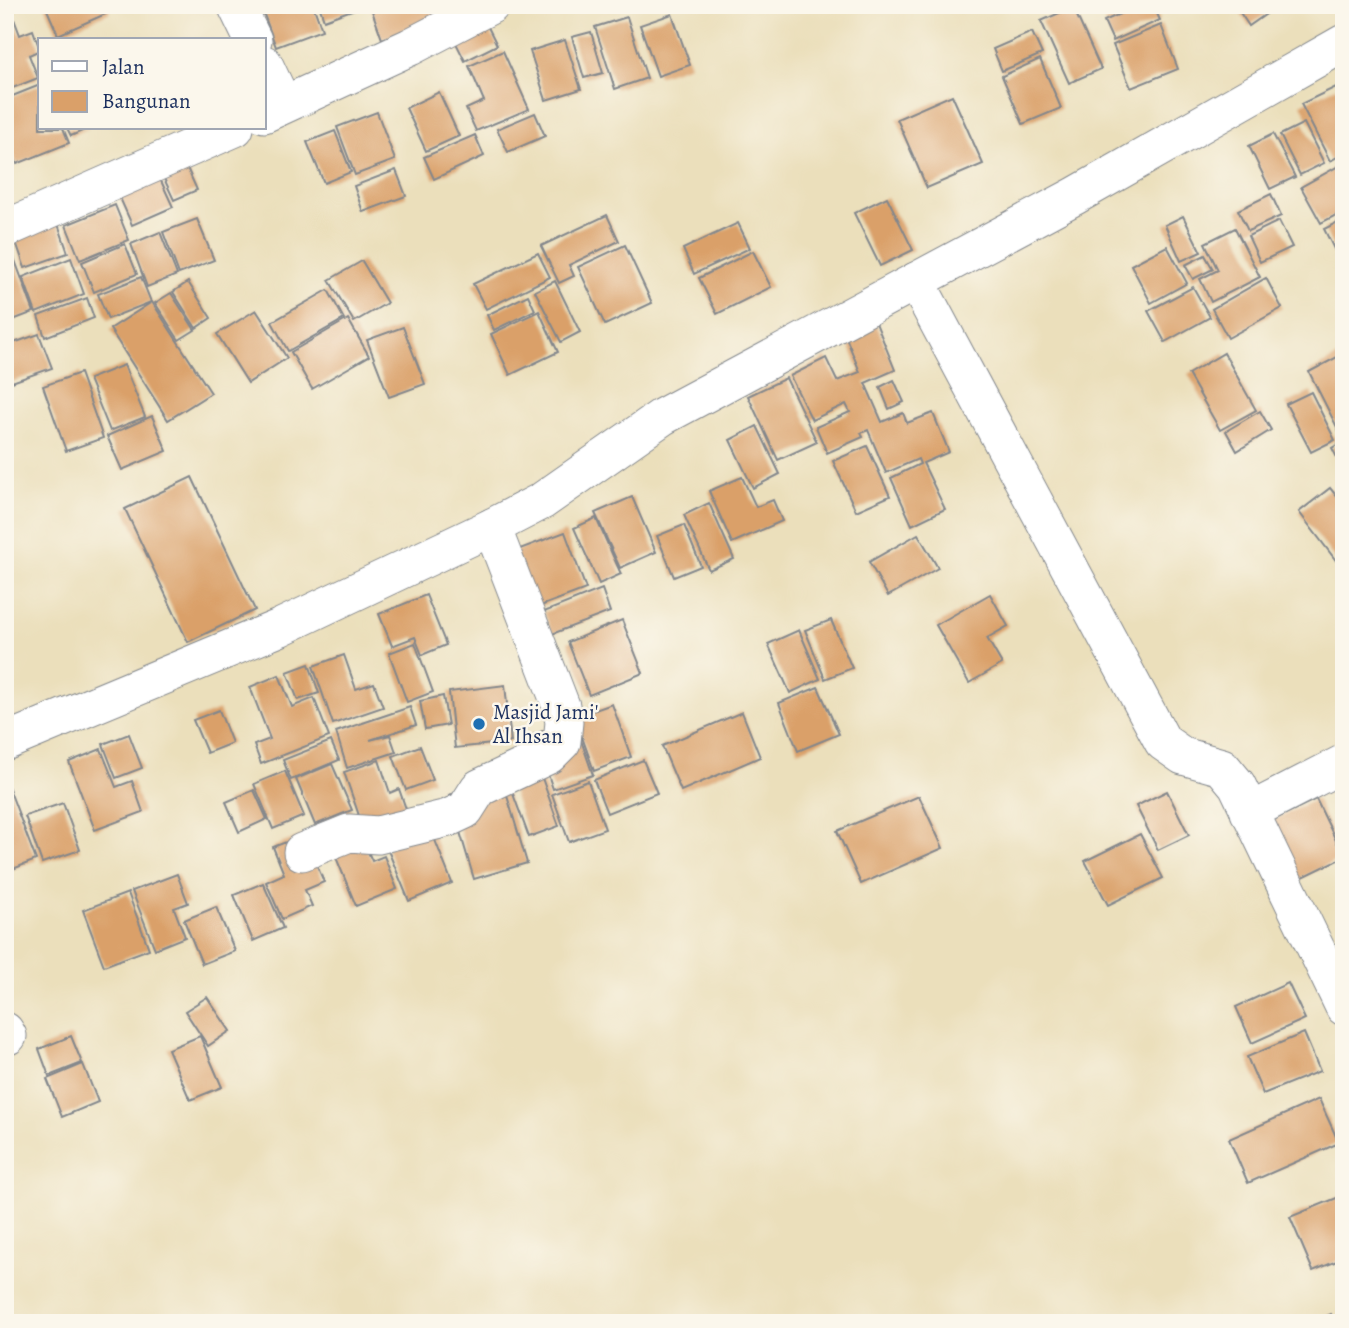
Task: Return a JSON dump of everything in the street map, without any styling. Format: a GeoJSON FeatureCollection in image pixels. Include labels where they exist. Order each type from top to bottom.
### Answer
{"type":"FeatureCollection","features":[{"type":"Feature","properties":{"kind":"street"},"geometry":{"type":"LineString","coordinates":[[236,5],[252,38]]}},
{"type":"Feature","properties":{"kind":"street"},"geometry":{"type":"LineString","coordinates":[[266,73],[274,109],[410,47],[491,5]]}},
{"type":"Feature","properties":{"kind":"street"},"geometry":{"type":"LineString","coordinates":[[5,742],[279,628],[492,527],[541,501],[662,417],[1075,196],[1344,43]]}},
{"type":"Feature","properties":{"kind":"street"},"geometry":{"type":"LineString","coordinates":[[5,229],[230,130]]}},
{"type":"Feature","properties":{"kind":"street"},"geometry":{"type":"LineString","coordinates":[[916,281],[1163,742],[1183,756],[1222,767],[1237,785],[1344,1007]]}},
{"type":"Feature","properties":{"kind":"street"},"geometry":{"type":"LineString","coordinates":[[302,852],[349,833],[378,835],[448,818],[465,810],[479,789],[549,755],[562,742],[564,722],[561,706],[492,527]]}},
{"type":"Feature","properties":{"kind":"street"},"geometry":{"type":"LineString","coordinates":[[1249,812],[1344,763]]}},
{"type":"Feature","properties":{"kind":"building"},"geometry":{"type":"Polygon","coordinates":[[[45,5],[107,5],[110,12],[58,35],[45,5]]]}},
{"type":"Feature","properties":{"kind":"building"},"geometry":{"type":"Polygon","coordinates":[[[274,5],[313,5],[322,30],[276,47],[262,9],[274,5]]]}},
{"type":"Feature","properties":{"kind":"building"},"geometry":{"type":"Polygon","coordinates":[[[319,5],[363,5],[363,6],[324,20],[319,5]]]}},
{"type":"Feature","properties":{"kind":"building"},"geometry":{"type":"Polygon","coordinates":[[[370,5],[442,5],[446,15],[382,39],[370,5]]]}},
{"type":"Feature","properties":{"kind":"building"},"geometry":{"type":"Polygon","coordinates":[[[1140,5],[1153,5],[1160,20],[1113,41],[1104,21],[1140,5]]]}},
{"type":"Feature","properties":{"kind":"building"},"geometry":{"type":"Polygon","coordinates":[[[1235,5],[1279,5],[1249,26],[1235,5]]]}},
{"type":"Feature","properties":{"kind":"building"},"geometry":{"type":"Polygon","coordinates":[[[1073,7],[1101,69],[1069,83],[1041,21],[1073,7]]]}},
{"type":"Feature","properties":{"kind":"building"},"geometry":{"type":"Polygon","coordinates":[[[11,11],[20,35],[33,30],[38,51],[29,55],[38,78],[5,91],[5,14],[11,11]]]}},
{"type":"Feature","properties":{"kind":"building"},"geometry":{"type":"Polygon","coordinates":[[[672,14],[690,65],[658,76],[640,25],[672,14]]]}},
{"type":"Feature","properties":{"kind":"building"},"geometry":{"type":"Polygon","coordinates":[[[483,17],[497,45],[465,61],[451,33],[483,17]]]}},
{"type":"Feature","properties":{"kind":"building"},"geometry":{"type":"Polygon","coordinates":[[[627,17],[647,78],[615,89],[595,27],[627,17]]]}},
{"type":"Feature","properties":{"kind":"building"},"geometry":{"type":"Polygon","coordinates":[[[1161,25],[1178,69],[1131,88],[1113,45],[1161,25]]]}},
{"type":"Feature","properties":{"kind":"building"},"geometry":{"type":"Polygon","coordinates":[[[591,32],[603,73],[584,78],[572,37],[591,32]]]}},
{"type":"Feature","properties":{"kind":"building"},"geometry":{"type":"Polygon","coordinates":[[[1032,32],[1042,54],[1002,71],[993,49],[1032,32]]]}},
{"type":"Feature","properties":{"kind":"building"},"geometry":{"type":"Polygon","coordinates":[[[565,40],[581,89],[546,100],[530,51],[565,40]]]}},
{"type":"Feature","properties":{"kind":"building"},"geometry":{"type":"Polygon","coordinates":[[[503,51],[529,109],[476,131],[466,109],[484,101],[469,66],[503,51]]]}},
{"type":"Feature","properties":{"kind":"building"},"geometry":{"type":"Polygon","coordinates":[[[1040,59],[1061,108],[1023,124],[1002,76],[1040,59]]]}},
{"type":"Feature","properties":{"kind":"building"},"geometry":{"type":"Polygon","coordinates":[[[38,86],[38,130],[64,130],[69,143],[17,164],[5,134],[5,99],[38,86]]]}},
{"type":"Feature","properties":{"kind":"building"},"geometry":{"type":"Polygon","coordinates":[[[1336,87],[1344,102],[1344,153],[1330,161],[1301,104],[1336,87]]]}},
{"type":"Feature","properties":{"kind":"building"},"geometry":{"type":"Polygon","coordinates":[[[439,92],[459,136],[426,151],[406,108],[439,92]]]}},
{"type":"Feature","properties":{"kind":"building"},"geometry":{"type":"Polygon","coordinates":[[[952,95],[983,164],[927,188],[897,119],[952,95]]]}},
{"type":"Feature","properties":{"kind":"building"},"geometry":{"type":"Polygon","coordinates":[[[377,112],[395,160],[355,175],[337,127],[377,112]]]}},
{"type":"Feature","properties":{"kind":"building"},"geometry":{"type":"Polygon","coordinates":[[[535,113],[545,136],[508,152],[497,129],[535,113]]]}},
{"type":"Feature","properties":{"kind":"building"},"geometry":{"type":"Polygon","coordinates":[[[1304,123],[1324,163],[1300,175],[1280,135],[1304,123]]]}},
{"type":"Feature","properties":{"kind":"building"},"geometry":{"type":"Polygon","coordinates":[[[68,130],[84,130],[71,136],[68,130]]]}},
{"type":"Feature","properties":{"kind":"building"},"geometry":{"type":"Polygon","coordinates":[[[335,131],[351,172],[324,183],[307,142],[335,131]]]}},
{"type":"Feature","properties":{"kind":"building"},"geometry":{"type":"Polygon","coordinates":[[[1273,134],[1295,177],[1270,189],[1249,146],[1273,134]]]}},
{"type":"Feature","properties":{"kind":"building"},"geometry":{"type":"Polygon","coordinates":[[[475,135],[484,156],[434,179],[424,157],[475,135]]]}},
{"type":"Feature","properties":{"kind":"building"},"geometry":{"type":"Polygon","coordinates":[[[183,159],[197,190],[174,200],[160,170],[183,159]]]}},
{"type":"Feature","properties":{"kind":"building"},"geometry":{"type":"Polygon","coordinates":[[[1344,163],[1344,211],[1321,223],[1301,187],[1344,163]]]}},
{"type":"Feature","properties":{"kind":"building"},"geometry":{"type":"Polygon","coordinates":[[[156,170],[173,207],[132,225],[116,189],[156,170]]]}},
{"type":"Feature","properties":{"kind":"building"},"geometry":{"type":"Polygon","coordinates":[[[396,170],[406,196],[363,212],[354,186],[396,170]]]}},
{"type":"Feature","properties":{"kind":"building"},"geometry":{"type":"Polygon","coordinates":[[[1271,194],[1281,216],[1248,231],[1238,210],[1271,194]]]}},
{"type":"Feature","properties":{"kind":"building"},"geometry":{"type":"Polygon","coordinates":[[[887,197],[913,250],[880,266],[854,213],[887,197]]]}},
{"type":"Feature","properties":{"kind":"building"},"geometry":{"type":"Polygon","coordinates":[[[115,205],[129,240],[80,260],[66,225],[115,205]]]}},
{"type":"Feature","properties":{"kind":"building"},"geometry":{"type":"Polygon","coordinates":[[[607,215],[619,241],[569,265],[574,276],[559,283],[541,246],[607,215]]]}},
{"type":"Feature","properties":{"kind":"building"},"geometry":{"type":"Polygon","coordinates":[[[1183,216],[1201,252],[1181,261],[1165,225],[1183,216]]]}},
{"type":"Feature","properties":{"kind":"building"},"geometry":{"type":"Polygon","coordinates":[[[197,219],[214,260],[179,274],[163,232],[197,219]]]}},
{"type":"Feature","properties":{"kind":"building"},"geometry":{"type":"Polygon","coordinates":[[[1344,219],[1344,257],[1339,259],[1324,229],[1344,219]]]}},
{"type":"Feature","properties":{"kind":"building"},"geometry":{"type":"Polygon","coordinates":[[[57,221],[68,253],[25,268],[14,236],[57,221]]]}},
{"type":"Feature","properties":{"kind":"building"},"geometry":{"type":"Polygon","coordinates":[[[1279,221],[1292,247],[1260,262],[1248,236],[1279,221]]]}},
{"type":"Feature","properties":{"kind":"building"},"geometry":{"type":"Polygon","coordinates":[[[738,223],[750,248],[694,274],[683,249],[738,223]]]}},
{"type":"Feature","properties":{"kind":"building"},"geometry":{"type":"Polygon","coordinates":[[[1235,228],[1260,277],[1211,302],[1200,279],[1218,270],[1205,243],[1235,228]]]}},
{"type":"Feature","properties":{"kind":"building"},"geometry":{"type":"Polygon","coordinates":[[[160,232],[177,275],[147,287],[131,244],[160,232]]]}},
{"type":"Feature","properties":{"kind":"building"},"geometry":{"type":"Polygon","coordinates":[[[125,244],[137,274],[94,292],[82,262],[125,244]]]}},
{"type":"Feature","properties":{"kind":"building"},"geometry":{"type":"Polygon","coordinates":[[[625,245],[652,303],[605,325],[578,267],[625,245]]]}},
{"type":"Feature","properties":{"kind":"building"},"geometry":{"type":"Polygon","coordinates":[[[1167,246],[1187,283],[1151,303],[1131,265],[1167,246]]]}},
{"type":"Feature","properties":{"kind":"building"},"geometry":{"type":"Polygon","coordinates":[[[10,247],[34,312],[5,323],[5,249],[10,247]]]}},
{"type":"Feature","properties":{"kind":"building"},"geometry":{"type":"Polygon","coordinates":[[[753,251],[771,287],[717,314],[699,278],[753,251]]]}},
{"type":"Feature","properties":{"kind":"building"},"geometry":{"type":"Polygon","coordinates":[[[538,253],[550,277],[486,309],[473,284],[538,253]]]}},
{"type":"Feature","properties":{"kind":"building"},"geometry":{"type":"Polygon","coordinates":[[[1205,255],[1213,269],[1193,279],[1185,265],[1205,255]]]}},
{"type":"Feature","properties":{"kind":"building"},"geometry":{"type":"Polygon","coordinates":[[[71,258],[84,294],[36,313],[23,277],[71,258]]]}},
{"type":"Feature","properties":{"kind":"building"},"geometry":{"type":"Polygon","coordinates":[[[362,261],[387,303],[354,322],[329,280],[362,261]]]}},
{"type":"Feature","properties":{"kind":"building"},"geometry":{"type":"Polygon","coordinates":[[[141,277],[151,302],[108,319],[98,294],[141,277]]]}},
{"type":"Feature","properties":{"kind":"building"},"geometry":{"type":"Polygon","coordinates":[[[1266,278],[1282,308],[1228,338],[1212,309],[1266,278]]]}},
{"type":"Feature","properties":{"kind":"building"},"geometry":{"type":"Polygon","coordinates":[[[555,281],[580,332],[561,342],[535,291],[555,281]]]}},
{"type":"Feature","properties":{"kind":"building"},"geometry":{"type":"Polygon","coordinates":[[[188,282],[211,318],[196,328],[173,292],[188,282]]]}},
{"type":"Feature","properties":{"kind":"building"},"geometry":{"type":"Polygon","coordinates":[[[1193,287],[1210,317],[1165,342],[1148,311],[1193,287]]]}},
{"type":"Feature","properties":{"kind":"building"},"geometry":{"type":"Polygon","coordinates":[[[328,290],[344,319],[288,351],[272,322],[328,290]]]}},
{"type":"Feature","properties":{"kind":"building"},"geometry":{"type":"Polygon","coordinates":[[[171,293],[195,330],[179,340],[155,303],[171,293]]]}},
{"type":"Feature","properties":{"kind":"building"},"geometry":{"type":"Polygon","coordinates":[[[528,295],[535,310],[494,330],[487,315],[528,295]]]}},
{"type":"Feature","properties":{"kind":"building"},"geometry":{"type":"Polygon","coordinates":[[[87,298],[94,318],[45,337],[38,316],[87,298]]]}},
{"type":"Feature","properties":{"kind":"building"},"geometry":{"type":"Polygon","coordinates":[[[152,302],[211,393],[168,420],[110,329],[152,302]]]}},
{"type":"Feature","properties":{"kind":"building"},"geometry":{"type":"Polygon","coordinates":[[[256,310],[287,358],[248,383],[217,334],[256,310]]]}},
{"type":"Feature","properties":{"kind":"building"},"geometry":{"type":"Polygon","coordinates":[[[539,311],[558,352],[510,375],[491,334],[539,311]]]}},
{"type":"Feature","properties":{"kind":"building"},"geometry":{"type":"Polygon","coordinates":[[[872,313],[895,370],[865,383],[882,422],[903,413],[907,423],[933,413],[949,452],[923,463],[945,509],[912,525],[891,478],[920,464],[918,459],[886,473],[868,430],[861,433],[863,437],[827,453],[816,427],[850,412],[846,404],[812,420],[790,376],[826,358],[837,381],[860,372],[841,325],[872,313]]]}},
{"type":"Feature","properties":{"kind":"building"},"geometry":{"type":"Polygon","coordinates":[[[348,319],[369,356],[312,389],[291,352],[348,319]]]}},
{"type":"Feature","properties":{"kind":"building"},"geometry":{"type":"Polygon","coordinates":[[[403,327],[425,384],[389,397],[367,340],[403,327]]]}},
{"type":"Feature","properties":{"kind":"building"},"geometry":{"type":"Polygon","coordinates":[[[39,334],[52,368],[12,382],[5,363],[5,346],[39,334]]]}},
{"type":"Feature","properties":{"kind":"building"},"geometry":{"type":"Polygon","coordinates":[[[1224,353],[1256,410],[1220,430],[1188,374],[1224,353]]]}},
{"type":"Feature","properties":{"kind":"building"},"geometry":{"type":"Polygon","coordinates":[[[1339,356],[1344,365],[1341,435],[1309,372],[1339,356]]]}},
{"type":"Feature","properties":{"kind":"building"},"geometry":{"type":"Polygon","coordinates":[[[124,365],[145,417],[110,431],[89,379],[124,365]]]}},
{"type":"Feature","properties":{"kind":"building"},"geometry":{"type":"Polygon","coordinates":[[[80,373],[103,438],[66,451],[43,386],[80,373]]]}},
{"type":"Feature","properties":{"kind":"building"},"geometry":{"type":"Polygon","coordinates":[[[786,378],[817,442],[778,460],[748,396],[786,378]]]}},
{"type":"Feature","properties":{"kind":"building"},"geometry":{"type":"Polygon","coordinates":[[[894,380],[904,402],[889,409],[880,387],[894,380]]]}},
{"type":"Feature","properties":{"kind":"building"},"geometry":{"type":"Polygon","coordinates":[[[1311,392],[1335,440],[1311,452],[1286,404],[1311,392]]]}},
{"type":"Feature","properties":{"kind":"building"},"geometry":{"type":"Polygon","coordinates":[[[1260,411],[1271,430],[1237,451],[1226,431],[1260,411]]]}},
{"type":"Feature","properties":{"kind":"building"},"geometry":{"type":"Polygon","coordinates":[[[152,416],[167,451],[122,470],[107,436],[152,416]]]}},
{"type":"Feature","properties":{"kind":"building"},"geometry":{"type":"Polygon","coordinates":[[[757,426],[780,474],[753,488],[730,440],[757,426]]]}},
{"type":"Feature","properties":{"kind":"building"},"geometry":{"type":"Polygon","coordinates":[[[1344,441],[1344,471],[1332,448],[1344,441]]]}},
{"type":"Feature","properties":{"kind":"building"},"geometry":{"type":"Polygon","coordinates":[[[867,446],[890,496],[856,511],[833,461],[867,446]]]}},
{"type":"Feature","properties":{"kind":"building"},"geometry":{"type":"Polygon","coordinates":[[[192,477],[255,610],[188,642],[125,509],[192,477]]]}},
{"type":"Feature","properties":{"kind":"building"},"geometry":{"type":"Polygon","coordinates":[[[742,477],[756,507],[773,500],[782,521],[732,543],[709,491],[742,477]]]}},
{"type":"Feature","properties":{"kind":"building"},"geometry":{"type":"Polygon","coordinates":[[[1330,488],[1344,505],[1344,571],[1299,512],[1330,488]]]}},
{"type":"Feature","properties":{"kind":"building"},"geometry":{"type":"Polygon","coordinates":[[[632,497],[656,552],[620,568],[595,513],[632,497]]]}},
{"type":"Feature","properties":{"kind":"building"},"geometry":{"type":"Polygon","coordinates":[[[709,503],[734,559],[709,570],[684,515],[709,503]]]}},
{"type":"Feature","properties":{"kind":"building"},"geometry":{"type":"Polygon","coordinates":[[[596,518],[621,574],[599,584],[574,528],[596,518]]]}},
{"type":"Feature","properties":{"kind":"building"},"geometry":{"type":"Polygon","coordinates":[[[684,525],[701,566],[674,577],[657,536],[684,525]]]}},
{"type":"Feature","properties":{"kind":"building"},"geometry":{"type":"Polygon","coordinates":[[[565,532],[586,589],[530,610],[509,553],[565,532]]]}},
{"type":"Feature","properties":{"kind":"building"},"geometry":{"type":"Polygon","coordinates":[[[918,534],[938,568],[888,596],[869,562],[918,534]]]}},
{"type":"Feature","properties":{"kind":"building"},"geometry":{"type":"Polygon","coordinates":[[[602,589],[610,612],[552,634],[544,612],[602,589]]]}},
{"type":"Feature","properties":{"kind":"building"},"geometry":{"type":"Polygon","coordinates":[[[990,594],[1008,626],[987,638],[1002,664],[969,683],[936,625],[990,594]]]}},
{"type":"Feature","properties":{"kind":"building"},"geometry":{"type":"Polygon","coordinates":[[[426,595],[446,645],[422,655],[415,637],[392,646],[379,614],[426,595]]]}},
{"type":"Feature","properties":{"kind":"building"},"geometry":{"type":"Polygon","coordinates":[[[622,620],[643,673],[589,695],[568,642],[622,620]]]}},
{"type":"Feature","properties":{"kind":"building"},"geometry":{"type":"Polygon","coordinates":[[[831,620],[852,668],[825,679],[805,630],[831,620]]]}},
{"type":"Feature","properties":{"kind":"building"},"geometry":{"type":"Polygon","coordinates":[[[799,630],[820,679],[790,693],[768,644],[799,630]]]}},
{"type":"Feature","properties":{"kind":"building"},"geometry":{"type":"Polygon","coordinates":[[[415,643],[433,692],[407,702],[389,653],[415,643]]]}},
{"type":"Feature","properties":{"kind":"building"},"geometry":{"type":"Polygon","coordinates":[[[344,655],[356,689],[374,683],[383,707],[333,724],[313,666],[344,655]]]}},
{"type":"Feature","properties":{"kind":"building"},"geometry":{"type":"Polygon","coordinates":[[[309,664],[319,693],[298,700],[287,672],[309,664]]]}},
{"type":"Feature","properties":{"kind":"building"},"geometry":{"type":"Polygon","coordinates":[[[279,675],[292,707],[314,698],[329,737],[261,764],[254,745],[270,739],[250,687],[279,675]]]}},
{"type":"Feature","properties":{"kind":"building"},"geometry":{"type":"Polygon","coordinates":[[[505,685],[511,742],[455,748],[449,692],[505,685]]]}},
{"type":"Feature","properties":{"kind":"building"},"geometry":{"type":"Polygon","coordinates":[[[818,687],[839,734],[798,751],[779,703],[818,687]]]}},
{"type":"Feature","properties":{"kind":"building"},"geometry":{"type":"Polygon","coordinates":[[[443,696],[448,725],[425,729],[420,701],[443,696]]]}},
{"type":"Feature","properties":{"kind":"building"},"geometry":{"type":"Polygon","coordinates":[[[612,704],[631,757],[594,771],[575,717],[612,704]]]}},
{"type":"Feature","properties":{"kind":"building"},"geometry":{"type":"Polygon","coordinates":[[[410,707],[416,725],[370,740],[390,735],[396,752],[347,768],[336,732],[410,707]]]}},
{"type":"Feature","properties":{"kind":"building"},"geometry":{"type":"Polygon","coordinates":[[[219,710],[232,743],[207,753],[193,720],[219,710]]]}},
{"type":"Feature","properties":{"kind":"building"},"geometry":{"type":"Polygon","coordinates":[[[742,712],[760,757],[681,791],[662,746],[742,712]]]}},
{"type":"Feature","properties":{"kind":"building"},"geometry":{"type":"Polygon","coordinates":[[[574,720],[593,775],[553,789],[534,734],[574,720]]]}},
{"type":"Feature","properties":{"kind":"building"},"geometry":{"type":"Polygon","coordinates":[[[129,734],[142,768],[116,778],[103,744],[129,734]]]}},
{"type":"Feature","properties":{"kind":"building"},"geometry":{"type":"Polygon","coordinates":[[[331,741],[339,760],[291,780],[283,760],[331,741]]]}},
{"type":"Feature","properties":{"kind":"building"},"geometry":{"type":"Polygon","coordinates":[[[420,746],[433,780],[406,790],[393,756],[420,746]]]}},
{"type":"Feature","properties":{"kind":"building"},"geometry":{"type":"Polygon","coordinates":[[[101,749],[116,787],[132,781],[143,812],[95,830],[69,762],[101,749]]]}},
{"type":"Feature","properties":{"kind":"building"},"geometry":{"type":"Polygon","coordinates":[[[379,760],[390,793],[399,789],[407,812],[363,827],[344,772],[379,760]]]}},
{"type":"Feature","properties":{"kind":"building"},"geometry":{"type":"Polygon","coordinates":[[[643,760],[657,793],[607,813],[594,780],[643,760]]]}},
{"type":"Feature","properties":{"kind":"building"},"geometry":{"type":"Polygon","coordinates":[[[332,764],[352,810],[315,825],[296,779],[332,764]]]}},
{"type":"Feature","properties":{"kind":"building"},"geometry":{"type":"Polygon","coordinates":[[[537,764],[559,826],[529,837],[506,775],[537,764]]]}},
{"type":"Feature","properties":{"kind":"building"},"geometry":{"type":"Polygon","coordinates":[[[285,771],[304,816],[273,829],[254,784],[285,771]]]}},
{"type":"Feature","properties":{"kind":"building"},"geometry":{"type":"Polygon","coordinates":[[[5,778],[36,860],[5,872],[5,778]]]}},
{"type":"Feature","properties":{"kind":"building"},"geometry":{"type":"Polygon","coordinates":[[[502,779],[527,863],[474,879],[449,795],[502,779]]]}},
{"type":"Feature","properties":{"kind":"building"},"geometry":{"type":"Polygon","coordinates":[[[588,781],[605,829],[569,842],[552,794],[588,781]]]}},
{"type":"Feature","properties":{"kind":"building"},"geometry":{"type":"Polygon","coordinates":[[[254,790],[267,819],[239,832],[226,802],[254,790]]]}},
{"type":"Feature","properties":{"kind":"building"},"geometry":{"type":"Polygon","coordinates":[[[1167,791],[1189,835],[1158,850],[1136,806],[1167,791]]]}},
{"type":"Feature","properties":{"kind":"building"},"geometry":{"type":"Polygon","coordinates":[[[919,796],[943,848],[861,884],[837,831],[919,796]]]}},
{"type":"Feature","properties":{"kind":"building"},"geometry":{"type":"Polygon","coordinates":[[[1316,799],[1344,857],[1299,879],[1269,822],[1316,799]]]}},
{"type":"Feature","properties":{"kind":"building"},"geometry":{"type":"Polygon","coordinates":[[[63,803],[80,850],[42,863],[25,816],[63,803]]]}},
{"type":"Feature","properties":{"kind":"building"},"geometry":{"type":"Polygon","coordinates":[[[431,830],[452,883],[409,901],[387,848],[431,830]]]}},
{"type":"Feature","properties":{"kind":"building"},"geometry":{"type":"Polygon","coordinates":[[[1140,834],[1163,878],[1108,905],[1085,861],[1140,834]]]}},
{"type":"Feature","properties":{"kind":"building"},"geometry":{"type":"Polygon","coordinates":[[[304,835],[324,882],[305,890],[312,906],[282,919],[266,882],[284,874],[273,847],[304,835]]]}},
{"type":"Feature","properties":{"kind":"building"},"geometry":{"type":"Polygon","coordinates":[[[362,838],[372,861],[384,856],[397,889],[356,906],[333,850],[362,838]]]}},
{"type":"Feature","properties":{"kind":"building"},"geometry":{"type":"Polygon","coordinates":[[[177,874],[188,903],[174,908],[185,937],[155,949],[132,891],[177,874]]]}},
{"type":"Feature","properties":{"kind":"building"},"geometry":{"type":"Polygon","coordinates":[[[263,883],[283,928],[253,941],[234,895],[263,883]]]}},
{"type":"Feature","properties":{"kind":"building"},"geometry":{"type":"Polygon","coordinates":[[[128,893],[149,949],[104,966],[83,910],[128,893]]]}},
{"type":"Feature","properties":{"kind":"building"},"geometry":{"type":"Polygon","coordinates":[[[216,907],[235,951],[202,964],[184,920],[216,907]]]}},
{"type":"Feature","properties":{"kind":"building"},"geometry":{"type":"Polygon","coordinates":[[[1288,983],[1305,1019],[1252,1043],[1236,1007],[1288,983]]]}},
{"type":"Feature","properties":{"kind":"building"},"geometry":{"type":"Polygon","coordinates":[[[207,997],[230,1031],[208,1046],[185,1011],[207,997]]]}},
{"type":"Feature","properties":{"kind":"building"},"geometry":{"type":"Polygon","coordinates":[[[1304,1033],[1320,1071],[1263,1094],[1247,1057],[1304,1033]]]}},
{"type":"Feature","properties":{"kind":"building"},"geometry":{"type":"Polygon","coordinates":[[[71,1036],[82,1063],[49,1076],[39,1049],[71,1036]]]}},
{"type":"Feature","properties":{"kind":"building"},"geometry":{"type":"Polygon","coordinates":[[[200,1036],[222,1087],[190,1100],[168,1049],[200,1036]]]}},
{"type":"Feature","properties":{"kind":"building"},"geometry":{"type":"Polygon","coordinates":[[[83,1064],[98,1102],[62,1117],[47,1079],[83,1064]]]}},
{"type":"Feature","properties":{"kind":"building"},"geometry":{"type":"Polygon","coordinates":[[[1319,1099],[1339,1143],[1248,1183],[1229,1139],[1319,1099]]]}},
{"type":"Feature","properties":{"kind":"building"},"geometry":{"type":"Polygon","coordinates":[[[1344,1195],[1344,1258],[1313,1271],[1290,1217],[1344,1195]]]}},
{"type":"Feature","properties":{"kind":"building"},"geometry":{"type":"Polygon","coordinates":[[[1331,1314],[1335,1323],[1311,1323],[1331,1314]]]}},
{"type":"Feature","properties":{"kind":"place","name":"Masjid Jami' Al Ihsan"},"geometry":{"type":"Point","coordinates":[479,724]}}]}
